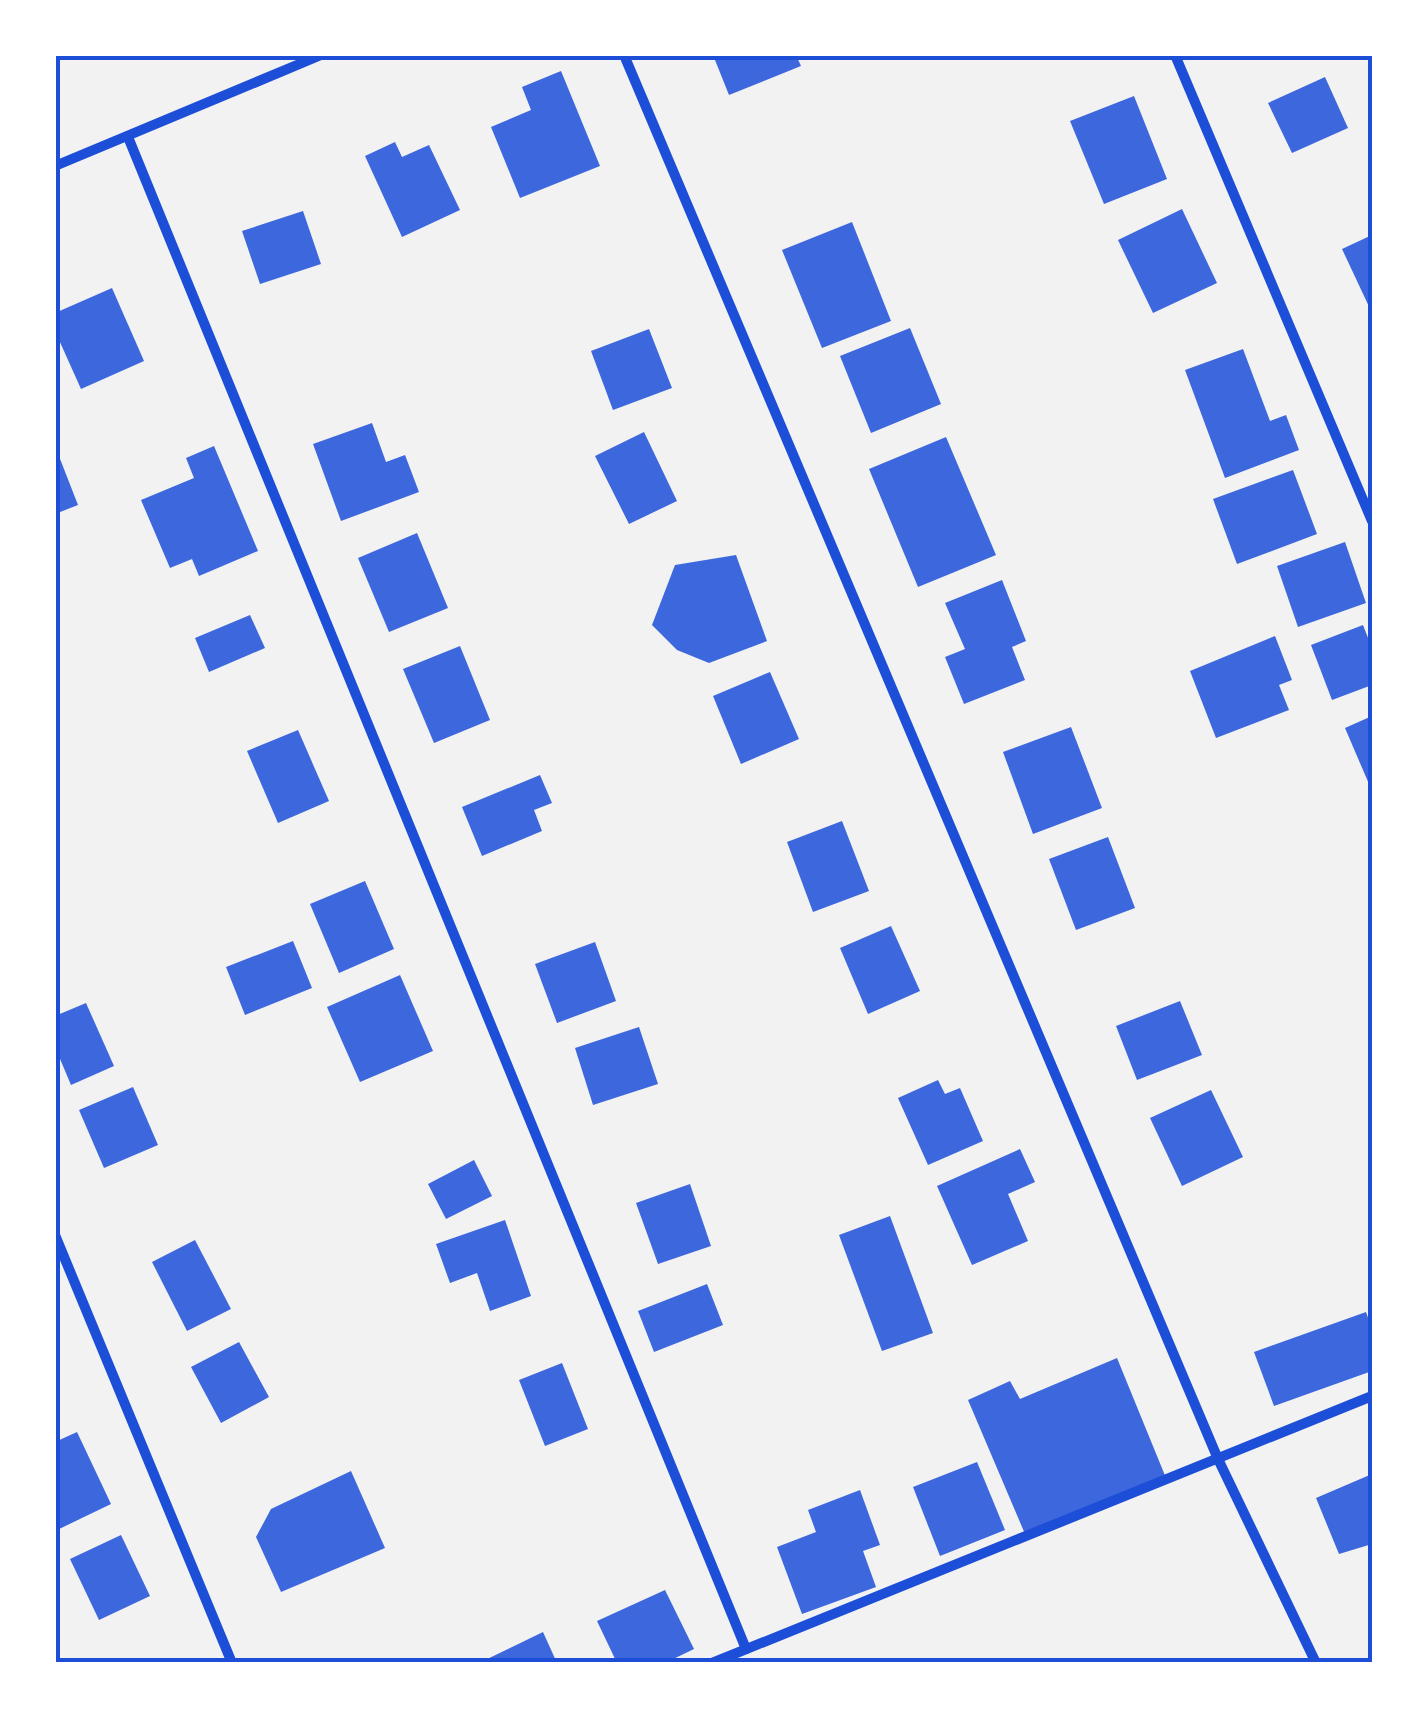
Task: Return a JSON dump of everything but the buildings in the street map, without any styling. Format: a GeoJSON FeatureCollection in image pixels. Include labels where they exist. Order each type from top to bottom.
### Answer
{"type":"FeatureCollection","features":[{"type":"Feature","properties":{"kind":"street"},"geometry":{"type":"LineString","coordinates":[[55,166],[321,55]]}},
{"type":"Feature","properties":{"kind":"street"},"geometry":{"type":"LineString","coordinates":[[624,55],[1218,1459],[1316,1663]]}},
{"type":"Feature","properties":{"kind":"street"},"geometry":{"type":"LineString","coordinates":[[1176,55],[1372,521]]}},
{"type":"Feature","properties":{"kind":"street"},"geometry":{"type":"LineString","coordinates":[[128,137],[746,1648]]}},
{"type":"Feature","properties":{"kind":"street"},"geometry":{"type":"LineString","coordinates":[[55,1235],[232,1663]]}},
{"type":"Feature","properties":{"kind":"street"},"geometry":{"type":"LineString","coordinates":[[712,1663],[1372,1396]]}}]}
